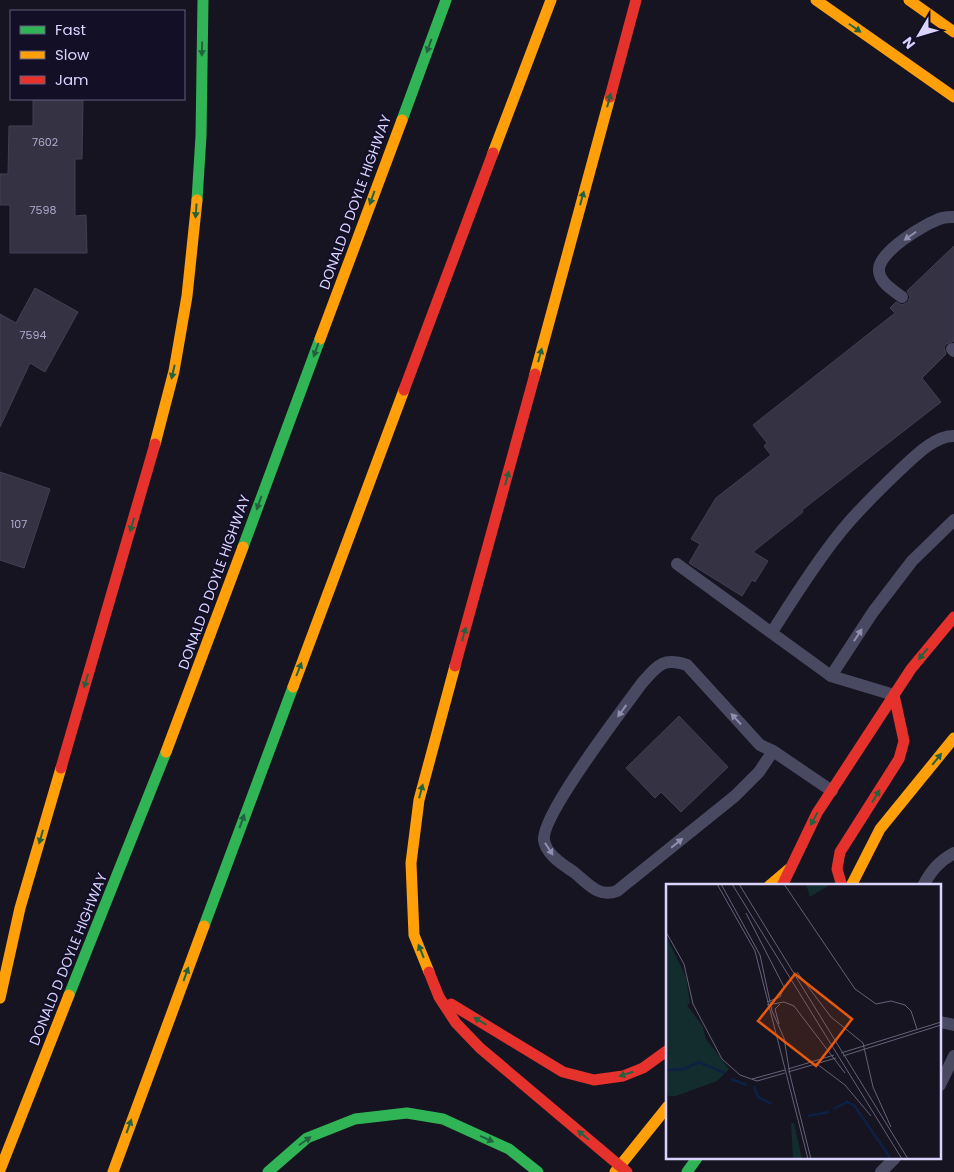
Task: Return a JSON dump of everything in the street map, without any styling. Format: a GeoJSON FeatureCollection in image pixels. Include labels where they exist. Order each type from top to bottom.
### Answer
{"type":"FeatureCollection","features":[{"type":"Feature","properties":{"kind":"main road"},"geometry":{"type":"LineString","coordinates":[[0,998],[20,908],[146,478],[174,372],[187,296],[196,219],[201,136],[203,0]]}},
{"type":"Feature","properties":{"kind":"main road","name":"DONALD D DOYLE HIGHWAY"},"geometry":{"type":"LineString","coordinates":[[0,1170],[179,720],[446,0]]}},
{"type":"Feature","properties":{"kind":"main road"},"geometry":{"type":"LineString","coordinates":[[112,1172],[264,761],[551,0]]}},
{"type":"Feature","properties":{"kind":"main road"},"geometry":{"type":"LineString","coordinates":[[636,0],[419,800],[411,863],[414,935],[439,997],[456,1023],[480,1048],[620,1170],[666,1109]]}},
{"type":"Feature","properties":{"kind":"main road"},"geometry":{"type":"LineString","coordinates":[[816,0],[954,97]]}},
{"type":"Feature","properties":{"kind":"main road"},"geometry":{"type":"LineString","coordinates":[[909,0],[954,32]]}},
{"type":"Feature","properties":{"kind":"main road"},"geometry":{"type":"LineString","coordinates":[[783,884],[817,814],[832,790],[911,669],[954,617]]}},
{"type":"Feature","properties":{"kind":"main road"},"geometry":{"type":"LineString","coordinates":[[841,884],[837,869],[840,852],[899,759],[904,741],[894,694]]}},
{"type":"Feature","properties":{"kind":"main road"},"geometry":{"type":"LineString","coordinates":[[852,884],[880,830],[952,743]]}},
{"type":"Feature","properties":{"kind":"main road"},"geometry":{"type":"LineString","coordinates":[[771,884],[789,869]]}},
{"type":"Feature","properties":{"kind":"main road"},"geometry":{"type":"LineString","coordinates":[[439,997],[563,1072],[594,1080],[623,1076],[636,1071],[666,1051]]}},
{"type":"Feature","properties":{"kind":"main road"},"geometry":{"type":"LineString","coordinates":[[268,1172],[307,1138],[354,1119],[407,1113],[442,1119],[509,1149],[538,1172]]}},
{"type":"Feature","properties":{"kind":"main road"},"geometry":{"type":"LineString","coordinates":[[687,1172],[696,1160]]}},
{"type":"Feature","properties":{"kind":"lane"},"geometry":{"type":"LineString","coordinates":[[902,297],[882,280],[879,270],[883,259],[909,236],[943,218],[954,217]]}},
{"type":"Feature","properties":{"kind":"lane"},"geometry":{"type":"LineString","coordinates":[[772,632],[814,566],[871,498],[928,446],[948,436],[954,436]]}},
{"type":"Feature","properties":{"kind":"lane"},"geometry":{"type":"LineString","coordinates":[[831,676],[873,612],[912,561],[954,520]]}},
{"type":"Feature","properties":{"kind":"lane"},"geometry":{"type":"LineString","coordinates":[[677,564],[831,676],[894,694]]}},
{"type":"Feature","properties":{"kind":"lane"},"geometry":{"type":"LineString","coordinates":[[773,751],[759,772],[735,796],[617,891],[608,895],[598,892],[551,854],[545,846],[544,838],[547,824],[554,809],[642,682],[656,667],[666,662],[674,661],[687,665],[760,745],[773,751],[832,790]]}},
{"type":"Feature","properties":{"kind":"lane"},"geometry":{"type":"LineString","coordinates":[[924,884],[943,859],[954,853]]}},
{"type":"Feature","properties":{"kind":"lane"},"geometry":{"type":"LineString","coordinates":[[942,1081],[954,1056]]}},
{"type":"Feature","properties":{"kind":"lane"},"geometry":{"type":"LineString","coordinates":[[881,1172],[893,1160]]}},
{"type":"Feature","properties":{"kind":"building"},"geometry":{"type":"Polygon","coordinates":[[[33,100],[83,100],[82,159],[75,159],[75,216],[86,215],[87,253],[10,253],[10,205],[0,205],[0,174],[8,174],[9,126],[33,126],[33,100]]]}},
{"type":"Feature","properties":{"kind":"building"},"geometry":{"type":"Polygon","coordinates":[[[954,246],[954,341],[946,344],[944,347],[946,354],[922,378],[941,402],[802,510],[803,512],[753,552],[768,561],[755,582],[752,580],[742,596],[689,563],[700,544],[691,539],[716,498],[771,455],[764,446],[767,443],[753,425],[895,313],[890,308],[896,302],[902,305],[908,302],[910,297],[907,291],[954,246]]]}},
{"type":"Feature","properties":{"kind":"building"},"geometry":{"type":"Polygon","coordinates":[[[35,288],[78,312],[45,372],[30,363],[0,427],[0,314],[16,323],[35,288]]]}},
{"type":"Feature","properties":{"kind":"building"},"geometry":{"type":"Polygon","coordinates":[[[0,472],[50,489],[24,568],[0,560],[0,472]]]}},
{"type":"Feature","properties":{"kind":"building"},"geometry":{"type":"Polygon","coordinates":[[[679,716],[728,767],[681,812],[661,792],[655,798],[626,768],[679,716]]]}},
{"type":"Feature","properties":{"kind":"traffic: fast"},"geometry":{"type":"LineString","coordinates":[[197,200],[201,136],[203,0]]}},
{"type":"Feature","properties":{"kind":"traffic: fast"},"geometry":{"type":"LineString","coordinates":[[402,120],[446,0]]}},
{"type":"Feature","properties":{"kind":"traffic: fast"},"geometry":{"type":"LineString","coordinates":[[243,547],[320,339]]}},
{"type":"Feature","properties":{"kind":"traffic: fast"},"geometry":{"type":"LineString","coordinates":[[204,926],[293,687]]}},
{"type":"Feature","properties":{"kind":"traffic: fast"},"geometry":{"type":"LineString","coordinates":[[69,995],[166,752]]}},
{"type":"Feature","properties":{"kind":"traffic: fast"},"geometry":{"type":"LineString","coordinates":[[268,1172],[307,1138],[355,1119],[407,1113],[443,1119],[509,1149],[538,1172]]}},
{"type":"Feature","properties":{"kind":"traffic: fast"},"geometry":{"type":"LineString","coordinates":[[687,1172],[696,1160]]}},
{"type":"Feature","properties":{"kind":"traffic: slow"},"geometry":{"type":"LineString","coordinates":[[493,153],[551,0]]}},
{"type":"Feature","properties":{"kind":"traffic: slow"},"geometry":{"type":"LineString","coordinates":[[816,0],[954,97]]}},
{"type":"Feature","properties":{"kind":"traffic: slow"},"geometry":{"type":"LineString","coordinates":[[909,0],[954,32]]}},
{"type":"Feature","properties":{"kind":"traffic: slow"},"geometry":{"type":"LineString","coordinates":[[535,374],[610,97]]}},
{"type":"Feature","properties":{"kind":"traffic: slow"},"geometry":{"type":"LineString","coordinates":[[320,339],[402,120]]}},
{"type":"Feature","properties":{"kind":"traffic: slow"},"geometry":{"type":"LineString","coordinates":[[155,444],[174,371],[187,296],[197,200]]}},
{"type":"Feature","properties":{"kind":"traffic: slow"},"geometry":{"type":"LineString","coordinates":[[293,687],[404,390]]}},
{"type":"Feature","properties":{"kind":"traffic: slow"},"geometry":{"type":"LineString","coordinates":[[166,752],[243,547]]}},
{"type":"Feature","properties":{"kind":"traffic: slow"},"geometry":{"type":"LineString","coordinates":[[429,972],[414,935],[411,863],[419,800],[455,666]]}},
{"type":"Feature","properties":{"kind":"traffic: slow"},"geometry":{"type":"LineString","coordinates":[[852,884],[880,829],[954,738]]}},
{"type":"Feature","properties":{"kind":"traffic: slow"},"geometry":{"type":"LineString","coordinates":[[0,998],[20,908],[61,768]]}},
{"type":"Feature","properties":{"kind":"traffic: slow"},"geometry":{"type":"LineString","coordinates":[[771,884],[789,869]]}},
{"type":"Feature","properties":{"kind":"traffic: slow"},"geometry":{"type":"LineString","coordinates":[[113,1172],[204,926]]}},
{"type":"Feature","properties":{"kind":"traffic: slow"},"geometry":{"type":"LineString","coordinates":[[0,1170],[69,995]]}},
{"type":"Feature","properties":{"kind":"traffic: slow"},"geometry":{"type":"LineString","coordinates":[[615,1172],[666,1108]]}},
{"type":"Feature","properties":{"kind":"traffic: jam"},"geometry":{"type":"LineString","coordinates":[[610,97],[636,0]]}},
{"type":"Feature","properties":{"kind":"traffic: jam"},"geometry":{"type":"LineString","coordinates":[[404,390],[493,153]]}},
{"type":"Feature","properties":{"kind":"traffic: jam"},"geometry":{"type":"LineString","coordinates":[[455,666],[535,374]]}},
{"type":"Feature","properties":{"kind":"traffic: jam"},"geometry":{"type":"LineString","coordinates":[[61,768],[155,444]]}},
{"type":"Feature","properties":{"kind":"traffic: jam"},"geometry":{"type":"LineString","coordinates":[[783,884],[817,813],[911,669],[954,617]]}},
{"type":"Feature","properties":{"kind":"traffic: jam"},"geometry":{"type":"LineString","coordinates":[[841,884],[837,869],[840,852],[899,759],[904,741],[894,695]]}},
{"type":"Feature","properties":{"kind":"traffic: jam"},"geometry":{"type":"LineString","coordinates":[[429,972],[439,997],[456,1023],[480,1048],[627,1172]]}},
{"type":"Feature","properties":{"kind":"traffic: jam"},"geometry":{"type":"LineString","coordinates":[[451,1004],[563,1072],[594,1080],[623,1076],[643,1068],[666,1051]]}}]}
